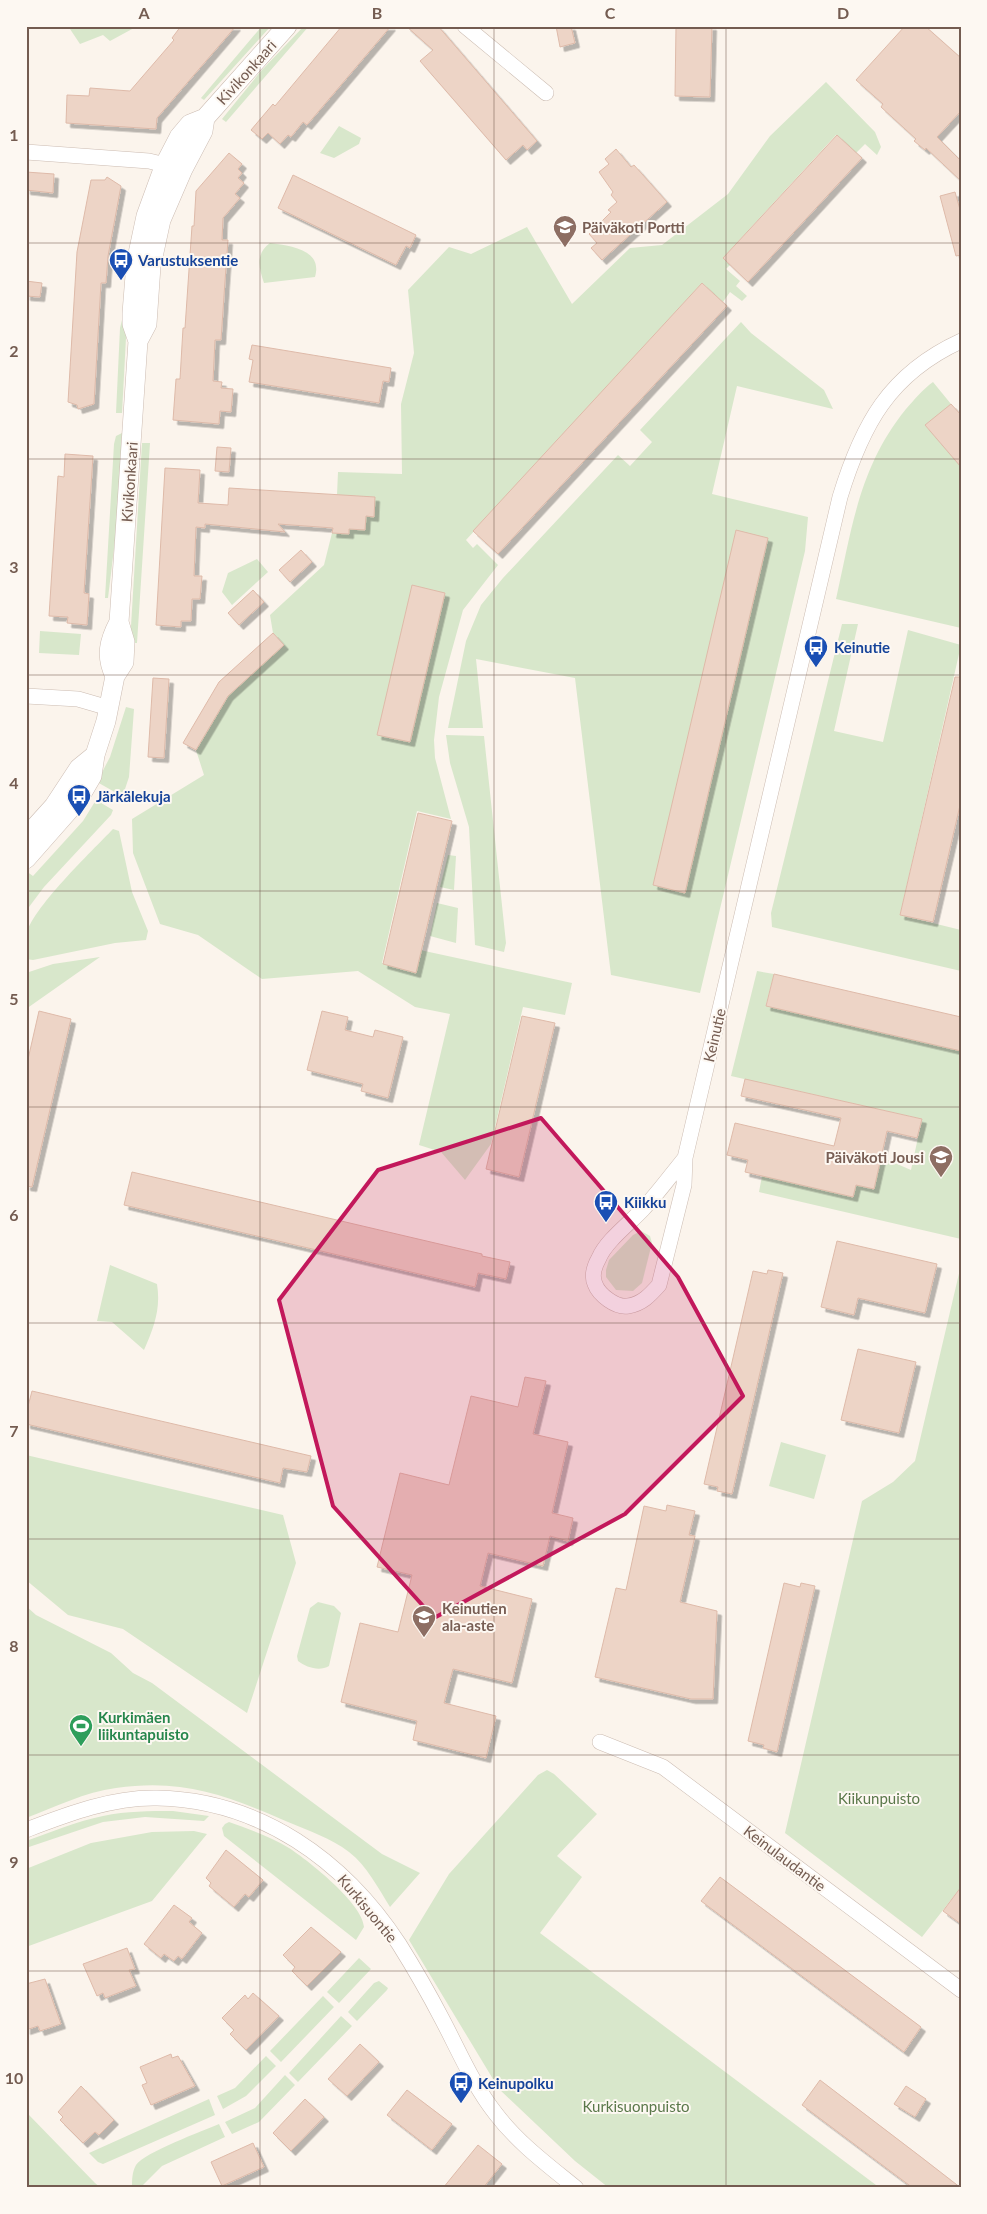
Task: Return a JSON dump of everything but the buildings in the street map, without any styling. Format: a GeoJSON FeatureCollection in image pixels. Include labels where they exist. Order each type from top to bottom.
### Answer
{"type":"FeatureCollection","features":[{"type":"Feature","properties":{"kind":"street","name":"Kivikonkaari"},"geometry":{"type":"LineString","coordinates":[[26,859],[65,817],[83,793],[92,776],[95,755],[109,708],[115,676],[124,662],[125,642],[119,622],[138,341],[132,324],[136,263],[146,216],[174,166],[203,131],[205,118],[288,26]]}},
{"type":"Feature","properties":{"kind":"street"},"geometry":{"type":"LineString","coordinates":[[465,26],[546,93]]}},
{"type":"Feature","properties":{"kind":"street"},"geometry":{"type":"LineString","coordinates":[[26,152],[149,161],[174,166]]}},
{"type":"Feature","properties":{"kind":"street","name":"Keinutie"},"geometry":{"type":"LineString","coordinates":[[685,1158],[645,1207],[600,1254],[594,1269],[594,1283],[602,1294],[616,1304],[626,1307],[638,1303],[648,1298],[659,1285],[684,1185],[685,1158],[840,497],[852,458],[874,415],[896,388],[929,359],[961,340]]}},
{"type":"Feature","properties":{"kind":"street"},"geometry":{"type":"LineString","coordinates":[[26,696],[78,699],[109,708]]}},
{"type":"Feature","properties":{"kind":"street"},"geometry":{"type":"LineString","coordinates":[[26,837],[54,806],[79,768],[95,755]]}},
{"type":"Feature","properties":{"kind":"street","name":"Keinulaudantie"},"geometry":{"type":"LineString","coordinates":[[600,1742],[663,1767],[961,1990]]}},
{"type":"Feature","properties":{"kind":"street","name":"Kurkisuontie"},"geometry":{"type":"LineString","coordinates":[[26,1830],[74,1812],[100,1806],[156,1798],[182,1800],[213,1805],[238,1812],[284,1833],[318,1855],[360,1893],[398,1944],[431,1998],[481,2093],[496,2114],[531,2150],[576,2188]]}},
{"type":"Feature","properties":{"kind":"highlighted area"},"geometry":{"type":"Polygon","coordinates":[[[541,1118],[678,1277],[743,1396],[625,1514],[434,1618],[333,1506],[279,1300],[378,1170],[541,1118]]]}},
{"type":"Feature","properties":{"kind":"green space"},"geometry":{"type":"Polygon","coordinates":[[[73,26],[133,26],[134,28],[110,41],[103,35],[80,44],[70,29],[73,26]]]}},
{"type":"Feature","properties":{"kind":"green space"},"geometry":{"type":"Polygon","coordinates":[[[262,26],[271,26],[204,100],[201,98],[262,26]]]}},
{"type":"Feature","properties":{"kind":"green space"},"geometry":{"type":"Polygon","coordinates":[[[304,26],[309,26],[226,122],[222,119],[261,71],[304,26]]]}},
{"type":"Feature","properties":{"kind":"green space"},"geometry":{"type":"Polygon","coordinates":[[[826,82],[875,132],[881,147],[877,155],[865,144],[856,153],[836,135],[723,258],[730,265],[726,269],[740,281],[736,286],[747,296],[742,301],[730,292],[723,302],[702,283],[466,540],[473,548],[477,544],[498,565],[463,610],[439,697],[434,740],[435,758],[451,819],[417,811],[382,963],[415,971],[420,950],[572,983],[565,1015],[523,1007],[491,1144],[465,1180],[441,1152],[419,1145],[450,1014],[415,1007],[358,971],[262,979],[198,935],[160,924],[133,853],[132,819],[204,775],[196,750],[229,695],[284,645],[273,633],[270,615],[324,565],[332,533],[349,534],[349,529],[366,516],[374,517],[337,495],[338,472],[402,474],[401,404],[414,353],[408,290],[449,247],[471,254],[527,227],[572,304],[630,248],[662,245],[728,194],[770,136],[826,82]]]}},
{"type":"Feature","properties":{"kind":"green space"},"geometry":{"type":"Polygon","coordinates":[[[339,126],[361,138],[359,144],[334,158],[320,153],[339,126]]]}},
{"type":"Feature","properties":{"kind":"green space"},"geometry":{"type":"Polygon","coordinates":[[[270,243],[295,248],[310,255],[314,260],[316,268],[315,277],[264,283],[260,267],[260,257],[265,247],[270,243]]]}},
{"type":"Feature","properties":{"kind":"green space"},"geometry":{"type":"Polygon","coordinates":[[[127,319],[122,413],[116,413],[120,328],[122,320],[127,319]]]}},
{"type":"Feature","properties":{"kind":"green space"},"geometry":{"type":"Polygon","coordinates":[[[741,322],[751,333],[824,390],[833,409],[737,386],[712,494],[808,517],[805,551],[700,993],[611,975],[575,678],[476,659],[483,728],[448,728],[466,641],[481,605],[503,578],[618,455],[630,466],[652,442],[640,430],[741,322]]]}},
{"type":"Feature","properties":{"kind":"green space"},"geometry":{"type":"Polygon","coordinates":[[[933,382],[951,404],[926,426],[961,467],[961,628],[836,599],[859,499],[877,453],[906,409],[933,382]]]}},
{"type":"Feature","properties":{"kind":"green space"},"geometry":{"type":"Polygon","coordinates":[[[122,433],[117,524],[108,598],[105,598],[114,444],[116,436],[122,433]]]}},
{"type":"Feature","properties":{"kind":"green space"},"geometry":{"type":"Polygon","coordinates":[[[142,443],[150,443],[137,643],[130,643],[142,443]]]}},
{"type":"Feature","properties":{"kind":"green space"},"geometry":{"type":"Polygon","coordinates":[[[257,559],[268,572],[232,605],[222,592],[228,573],[257,559]]]}},
{"type":"Feature","properties":{"kind":"green space"},"geometry":{"type":"Polygon","coordinates":[[[842,624],[858,624],[834,731],[883,742],[908,630],[961,645],[900,915],[961,930],[961,971],[772,927],[771,913],[842,624]]]}},
{"type":"Feature","properties":{"kind":"green space"},"geometry":{"type":"Polygon","coordinates":[[[40,631],[81,634],[79,655],[39,653],[40,631]]]}},
{"type":"Feature","properties":{"kind":"green space"},"geometry":{"type":"Polygon","coordinates":[[[126,707],[134,709],[129,777],[123,795],[120,795],[97,782],[110,757],[126,707]]]}},
{"type":"Feature","properties":{"kind":"green space"},"geometry":{"type":"Polygon","coordinates":[[[446,735],[484,736],[506,943],[504,952],[475,945],[469,827],[450,763],[446,735]]]}},
{"type":"Feature","properties":{"kind":"green space"},"geometry":{"type":"Polygon","coordinates":[[[96,800],[113,810],[111,815],[44,887],[26,911],[26,871],[33,876],[83,821],[96,800]]]}},
{"type":"Feature","properties":{"kind":"green space"},"geometry":{"type":"Polygon","coordinates":[[[113,829],[119,831],[132,892],[148,931],[146,940],[115,943],[33,960],[26,959],[26,936],[38,911],[78,865],[113,829]]]}},
{"type":"Feature","properties":{"kind":"green space"},"geometry":{"type":"Polygon","coordinates":[[[448,855],[456,856],[454,890],[440,887],[448,855]]]}},
{"type":"Feature","properties":{"kind":"green space"},"geometry":{"type":"Polygon","coordinates":[[[437,903],[458,908],[456,943],[430,936],[437,903]]]}},
{"type":"Feature","properties":{"kind":"green space"},"geometry":{"type":"Polygon","coordinates":[[[100,957],[26,1009],[26,973],[53,964],[100,957]]]}},
{"type":"Feature","properties":{"kind":"green space"},"geometry":{"type":"Polygon","coordinates":[[[757,971],[774,974],[766,1005],[961,1051],[961,1239],[759,1192],[762,1176],[853,1197],[856,1185],[874,1189],[881,1157],[911,1170],[922,1119],[731,1076],[757,971]]]}},
{"type":"Feature","properties":{"kind":"green space"},"geometry":{"type":"Polygon","coordinates":[[[641,1231],[650,1236],[652,1243],[642,1283],[633,1291],[616,1290],[606,1277],[609,1260],[633,1235],[641,1231]]]}},
{"type":"Feature","properties":{"kind":"green space"},"geometry":{"type":"Polygon","coordinates":[[[110,1265],[157,1284],[158,1302],[156,1318],[144,1350],[112,1322],[97,1321],[110,1265]]]}},
{"type":"Feature","properties":{"kind":"green space","name":"Kiikunpuisto"},"geometry":{"type":"Polygon","coordinates":[[[961,1265],[961,1887],[922,1937],[785,1833],[862,1501],[893,1482],[915,1461],[961,1265]]]}},
{"type":"Feature","properties":{"kind":"green space"},"geometry":{"type":"Polygon","coordinates":[[[781,1442],[826,1455],[814,1499],[769,1486],[781,1442]]]}},
{"type":"Feature","properties":{"kind":"green space"},"geometry":{"type":"Polygon","coordinates":[[[26,1455],[283,1515],[296,1563],[247,1713],[123,1629],[68,1615],[26,1580],[26,1455]]]}},
{"type":"Feature","properties":{"kind":"green space"},"geometry":{"type":"Polygon","coordinates":[[[318,1602],[334,1606],[341,1613],[329,1666],[321,1669],[305,1665],[298,1661],[297,1656],[310,1608],[318,1602]]]}},
{"type":"Feature","properties":{"kind":"green space"},"geometry":{"type":"Polygon","coordinates":[[[26,1606],[36,1615],[111,1653],[133,1673],[152,1683],[382,1854],[420,1873],[390,1907],[361,1864],[349,1852],[335,1843],[225,1797],[163,1785],[104,1790],[70,1800],[26,1818],[26,1606]]]}},
{"type":"Feature","properties":{"kind":"green space","name":"Kurkisuonpuisto"},"geometry":{"type":"Polygon","coordinates":[[[547,1770],[554,1774],[597,1814],[557,1856],[582,1877],[540,1933],[880,2188],[609,2188],[575,2161],[499,2089],[409,1940],[449,1874],[538,1775],[547,1770]]]}},
{"type":"Feature","properties":{"kind":"green space"},"geometry":{"type":"Polygon","coordinates":[[[173,1811],[209,1816],[204,1821],[145,1817],[103,1822],[26,1848],[26,1841],[93,1818],[129,1812],[173,1811]]]}},
{"type":"Feature","properties":{"kind":"green space"},"geometry":{"type":"Polygon","coordinates":[[[229,1822],[252,1830],[289,1848],[334,1884],[355,1907],[361,1918],[364,1927],[356,1940],[224,1836],[222,1828],[229,1822]]]}},
{"type":"Feature","properties":{"kind":"green space"},"geometry":{"type":"Polygon","coordinates":[[[194,1831],[207,1834],[152,1901],[26,1947],[26,1869],[91,1843],[152,1832],[194,1831]]]}},
{"type":"Feature","properties":{"kind":"green space"},"geometry":{"type":"Polygon","coordinates":[[[359,1958],[371,1969],[339,2003],[327,1992],[359,1958]]]}},
{"type":"Feature","properties":{"kind":"green space"},"geometry":{"type":"Polygon","coordinates":[[[379,1981],[388,1988],[387,1990],[357,2021],[348,2012],[374,1983],[379,1981]]]}},
{"type":"Feature","properties":{"kind":"green space"},"geometry":{"type":"Polygon","coordinates":[[[323,1996],[334,2007],[281,2062],[270,2051],[323,1996]]]}},
{"type":"Feature","properties":{"kind":"green space"},"geometry":{"type":"Polygon","coordinates":[[[341,2016],[352,2026],[298,2082],[289,2073],[341,2016]]]}},
{"type":"Feature","properties":{"kind":"green space"},"geometry":{"type":"Polygon","coordinates":[[[266,2056],[276,2066],[246,2096],[223,2109],[217,2096],[235,2088],[266,2056]]]}},
{"type":"Feature","properties":{"kind":"green space"},"geometry":{"type":"Polygon","coordinates":[[[285,2075],[295,2085],[259,2122],[232,2134],[225,2122],[255,2108],[285,2075]]]}},
{"type":"Feature","properties":{"kind":"green space"},"geometry":{"type":"Polygon","coordinates":[[[209,2099],[215,2115],[103,2164],[98,2162],[89,2153],[209,2099]]]}},
{"type":"Feature","properties":{"kind":"green space"},"geometry":{"type":"Polygon","coordinates":[[[26,2107],[29,2115],[101,2188],[26,2188],[26,2107]]]}},
{"type":"Feature","properties":{"kind":"green space"},"geometry":{"type":"Polygon","coordinates":[[[219,2124],[225,2137],[162,2166],[140,2188],[132,2188],[134,2170],[141,2160],[162,2148],[219,2124]]]}},
{"type":"Feature","properties":{"kind":"place","name":"Päiväkoti Portti"},"geometry":{"type":"Point","coordinates":[565,248]}},
{"type":"Feature","properties":{"kind":"place","name":"Varustuksentie"},"geometry":{"type":"Point","coordinates":[121,281]}},
{"type":"Feature","properties":{"kind":"place","name":"Keinutie"},"geometry":{"type":"Point","coordinates":[816,668]}},
{"type":"Feature","properties":{"kind":"place","name":"Järkälekuja"},"geometry":{"type":"Point","coordinates":[79,817]}},
{"type":"Feature","properties":{"kind":"place","name":"Päiväkoti Jousi"},"geometry":{"type":"Point","coordinates":[941,1178]}},
{"type":"Feature","properties":{"kind":"place","name":"Kiikku"},"geometry":{"type":"Point","coordinates":[606,1223]}},
{"type":"Feature","properties":{"kind":"place","name":"Keinutien ala-aste"},"geometry":{"type":"Point","coordinates":[424,1638]}},
{"type":"Feature","properties":{"kind":"place","name":"Kurkimäen liikuntapuisto"},"geometry":{"type":"Point","coordinates":[81,1747]}},
{"type":"Feature","properties":{"kind":"place","name":"Keinupolku"},"geometry":{"type":"Point","coordinates":[461,2104]}}]}
